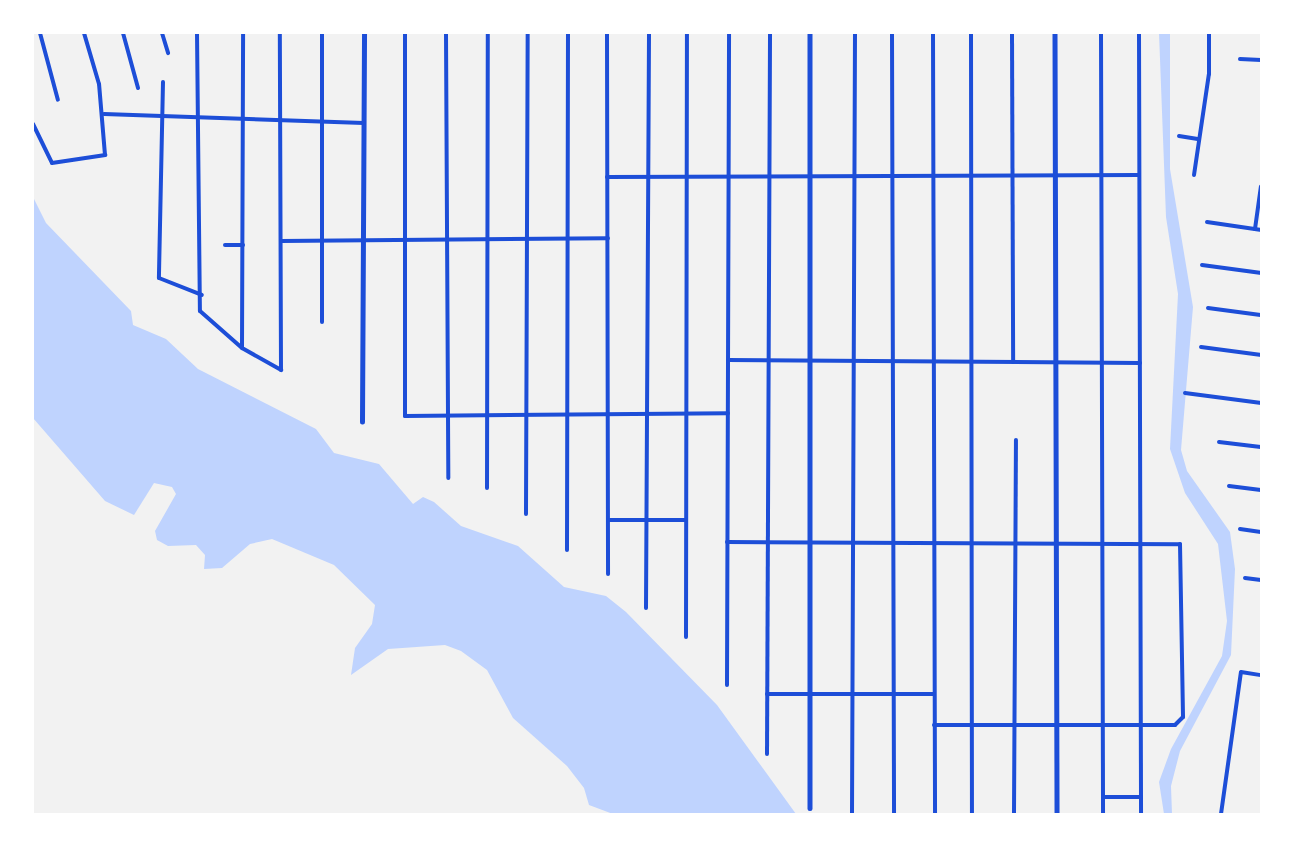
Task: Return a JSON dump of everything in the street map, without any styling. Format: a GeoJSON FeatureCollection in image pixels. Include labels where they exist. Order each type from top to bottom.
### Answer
{"type":"FeatureCollection","features":[{"type":"Feature","properties":{"kind":"street"},"geometry":{"type":"LineString","coordinates":[[40,33],[58,100]]}},
{"type":"Feature","properties":{"kind":"street"},"geometry":{"type":"LineString","coordinates":[[33,124],[52,163],[105,155],[104,114],[84,33]]}},
{"type":"Feature","properties":{"kind":"street"},"geometry":{"type":"LineString","coordinates":[[123,33],[138,88]]}},
{"type":"Feature","properties":{"kind":"street"},"geometry":{"type":"LineString","coordinates":[[162,33],[168,53]]}},
{"type":"Feature","properties":{"kind":"street"},"geometry":{"type":"LineString","coordinates":[[197,33],[202,120],[202,296],[200,311],[242,348],[281,370],[283,124],[280,33]]}},
{"type":"Feature","properties":{"kind":"street"},"geometry":{"type":"LineString","coordinates":[[242,348],[243,33]]}},
{"type":"Feature","properties":{"kind":"street"},"geometry":{"type":"LineString","coordinates":[[322,33],[322,322]]}},
{"type":"Feature","properties":{"kind":"street"},"geometry":{"type":"LineString","coordinates":[[362,422],[364,33]]}},
{"type":"Feature","properties":{"kind":"street"},"geometry":{"type":"LineString","coordinates":[[405,33],[405,416],[728,413]]}},
{"type":"Feature","properties":{"kind":"street"},"geometry":{"type":"LineString","coordinates":[[446,33],[448,478]]}},
{"type":"Feature","properties":{"kind":"street"},"geometry":{"type":"LineString","coordinates":[[487,488],[488,33]]}},
{"type":"Feature","properties":{"kind":"street"},"geometry":{"type":"LineString","coordinates":[[526,514],[528,33]]}},
{"type":"Feature","properties":{"kind":"street"},"geometry":{"type":"LineString","coordinates":[[567,550],[568,33]]}},
{"type":"Feature","properties":{"kind":"street"},"geometry":{"type":"LineString","coordinates":[[607,33],[608,574]]}},
{"type":"Feature","properties":{"kind":"street"},"geometry":{"type":"LineString","coordinates":[[646,608],[649,33]]}},
{"type":"Feature","properties":{"kind":"street"},"geometry":{"type":"LineString","coordinates":[[686,637],[687,33]]}},
{"type":"Feature","properties":{"kind":"street"},"geometry":{"type":"LineString","coordinates":[[727,685],[729,33]]}},
{"type":"Feature","properties":{"kind":"street"},"geometry":{"type":"LineString","coordinates":[[767,754],[770,33]]}},
{"type":"Feature","properties":{"kind":"street"},"geometry":{"type":"LineString","coordinates":[[810,33],[810,808]]}},
{"type":"Feature","properties":{"kind":"street"},"geometry":{"type":"LineString","coordinates":[[852,814],[855,33]]}},
{"type":"Feature","properties":{"kind":"street"},"geometry":{"type":"LineString","coordinates":[[892,33],[894,814]]}},
{"type":"Feature","properties":{"kind":"street"},"geometry":{"type":"LineString","coordinates":[[933,33],[935,814]]}},
{"type":"Feature","properties":{"kind":"street"},"geometry":{"type":"LineString","coordinates":[[971,33],[972,814]]}},
{"type":"Feature","properties":{"kind":"street"},"geometry":{"type":"LineString","coordinates":[[1012,33],[1013,362]]}},
{"type":"Feature","properties":{"kind":"street"},"geometry":{"type":"LineString","coordinates":[[1056,33],[1057,814]]}},
{"type":"Feature","properties":{"kind":"street"},"geometry":{"type":"LineString","coordinates":[[1101,33],[1103,814]]}},
{"type":"Feature","properties":{"kind":"street"},"geometry":{"type":"LineString","coordinates":[[1139,33],[1142,814]]}},
{"type":"Feature","properties":{"kind":"street"},"geometry":{"type":"LineString","coordinates":[[1194,175],[1209,33]]}},
{"type":"Feature","properties":{"kind":"street"},"geometry":{"type":"LineString","coordinates":[[1240,58],[1261,60]]}},
{"type":"Feature","properties":{"kind":"street"},"geometry":{"type":"LineString","coordinates":[[163,82],[165,118],[159,278],[202,296]]}},
{"type":"Feature","properties":{"kind":"street"},"geometry":{"type":"LineString","coordinates":[[104,114],[244,123],[364,123]]}},
{"type":"Feature","properties":{"kind":"street"},"geometry":{"type":"LineString","coordinates":[[1179,136],[1198,139]]}},
{"type":"Feature","properties":{"kind":"street"},"geometry":{"type":"LineString","coordinates":[[608,177],[1139,175]]}},
{"type":"Feature","properties":{"kind":"street"},"geometry":{"type":"LineString","coordinates":[[1255,229],[1261,186]]}},
{"type":"Feature","properties":{"kind":"street"},"geometry":{"type":"LineString","coordinates":[[1207,222],[1261,230]]}},
{"type":"Feature","properties":{"kind":"street"},"geometry":{"type":"LineString","coordinates":[[281,241],[608,238]]}},
{"type":"Feature","properties":{"kind":"street"},"geometry":{"type":"LineString","coordinates":[[225,245],[243,245]]}},
{"type":"Feature","properties":{"kind":"street"},"geometry":{"type":"LineString","coordinates":[[1202,265],[1261,273]]}},
{"type":"Feature","properties":{"kind":"street"},"geometry":{"type":"LineString","coordinates":[[1208,308],[1261,315]]}},
{"type":"Feature","properties":{"kind":"street"},"geometry":{"type":"LineString","coordinates":[[1201,347],[1261,356]]}},
{"type":"Feature","properties":{"kind":"street"},"geometry":{"type":"LineString","coordinates":[[728,360],[1140,363]]}},
{"type":"Feature","properties":{"kind":"street"},"geometry":{"type":"LineString","coordinates":[[1185,393],[1261,403]]}},
{"type":"Feature","properties":{"kind":"street"},"geometry":{"type":"LineString","coordinates":[[1014,814],[1016,440]]}},
{"type":"Feature","properties":{"kind":"street"},"geometry":{"type":"LineString","coordinates":[[1219,442],[1261,447]]}},
{"type":"Feature","properties":{"kind":"street"},"geometry":{"type":"LineString","coordinates":[[1229,486],[1261,490]]}},
{"type":"Feature","properties":{"kind":"street"},"geometry":{"type":"LineString","coordinates":[[608,520],[686,520]]}},
{"type":"Feature","properties":{"kind":"street"},"geometry":{"type":"LineString","coordinates":[[1240,529],[1261,532]]}},
{"type":"Feature","properties":{"kind":"street"},"geometry":{"type":"LineString","coordinates":[[727,542],[1180,544],[1183,717],[1175,725],[934,725]]}},
{"type":"Feature","properties":{"kind":"street"},"geometry":{"type":"LineString","coordinates":[[1245,578],[1261,580]]}},
{"type":"Feature","properties":{"kind":"street"},"geometry":{"type":"LineString","coordinates":[[1221,814],[1241,672],[1261,675]]}},
{"type":"Feature","properties":{"kind":"street"},"geometry":{"type":"LineString","coordinates":[[767,694],[934,694]]}},
{"type":"Feature","properties":{"kind":"street"},"geometry":{"type":"LineString","coordinates":[[1103,797],[1142,797]]}},
{"type":"Feature","properties":{"kind":"water"},"geometry":{"type":"Polygon","coordinates":[[[1159,33],[1170,33],[1170,169],[1193,307],[1181,450],[1187,471],[1230,532],[1235,569],[1231,655],[1180,751],[1171,786],[1172,814],[1164,814],[1159,782],[1171,749],[1222,656],[1227,621],[1218,544],[1185,493],[1170,449],[1178,294],[1166,217],[1159,33]]]}},
{"type":"Feature","properties":{"kind":"water"},"geometry":{"type":"Polygon","coordinates":[[[33,197],[46,223],[131,311],[133,325],[166,339],[198,369],[316,429],[334,453],[379,464],[413,504],[423,497],[434,502],[461,526],[518,546],[564,587],[606,596],[626,612],[717,705],[796,814],[613,814],[589,805],[584,788],[567,766],[513,718],[487,670],[461,651],[445,645],[388,649],[351,675],[355,648],[372,624],[375,605],[334,565],[272,539],[250,544],[222,568],[204,569],[205,555],[196,545],[168,546],[157,540],[155,531],[176,494],[172,487],[154,483],[134,515],[105,501],[33,418],[33,197]]]}}]}
